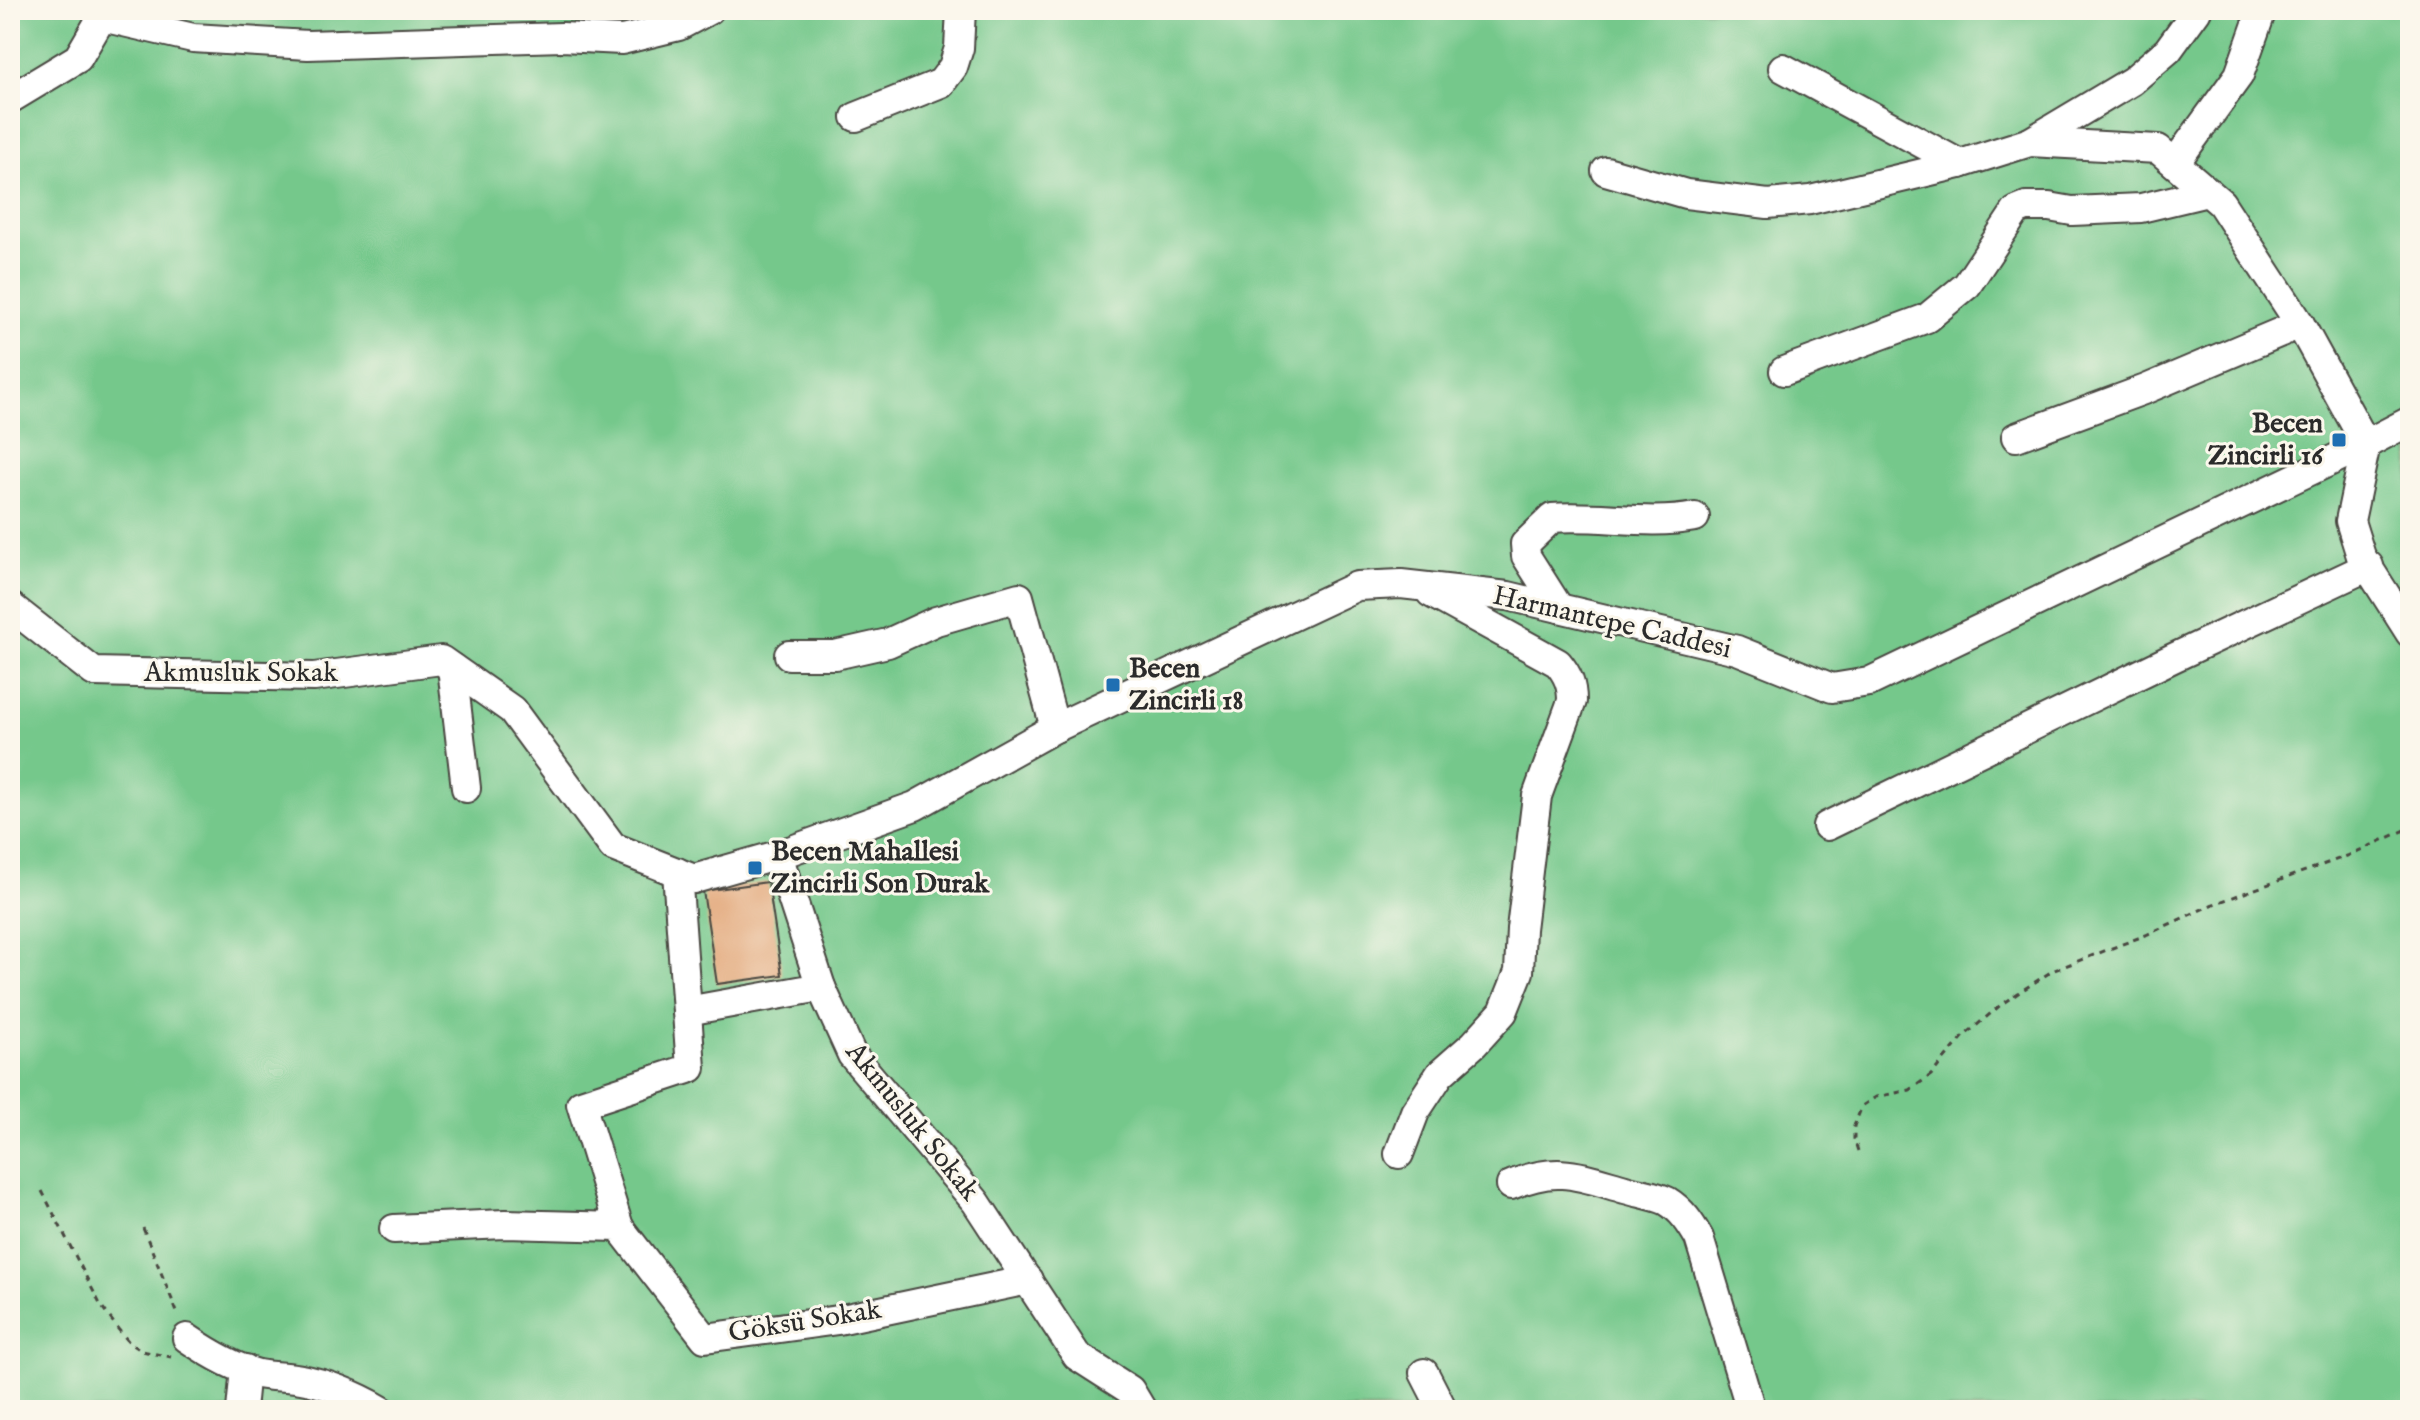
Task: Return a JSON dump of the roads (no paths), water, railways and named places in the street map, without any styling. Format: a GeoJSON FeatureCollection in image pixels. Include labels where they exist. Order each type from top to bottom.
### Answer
{"type":"FeatureCollection","features":[{"type":"Feature","properties":{"kind":"street"},"geometry":{"type":"LineString","coordinates":[[10,99],[78,58],[104,13],[193,38],[308,45],[531,38],[622,40],[679,26],[709,10]]}},
{"type":"Feature","properties":{"kind":"street"},"geometry":{"type":"LineString","coordinates":[[856,117],[941,83],[953,67],[959,48],[961,10]]}},
{"type":"Feature","properties":{"kind":"street"},"geometry":{"type":"LineString","coordinates":[[1606,171],[1686,194],[1768,204],[1810,200],[1960,164],[2030,142],[2132,81],[2168,50],[2197,10]]}},
{"type":"Feature","properties":{"kind":"street"},"geometry":{"type":"LineString","coordinates":[[2175,163],[2239,75],[2262,10]]}},
{"type":"Feature","properties":{"kind":"street"},"geometry":{"type":"LineString","coordinates":[[1783,68],[1960,164]]}},
{"type":"Feature","properties":{"kind":"street"},"geometry":{"type":"LineString","coordinates":[[2030,142],[2158,149],[2221,203],[2300,324],[2366,444],[2350,521],[2361,556],[2410,633]]}},
{"type":"Feature","properties":{"kind":"street"},"geometry":{"type":"LineString","coordinates":[[1784,371],[1927,318],[1967,285],[2016,211],[2026,207],[2072,211],[2141,208],[2208,192]]}},
{"type":"Feature","properties":{"kind":"street"},"geometry":{"type":"LineString","coordinates":[[2016,437],[2146,389],[2300,324]]}},
{"type":"Feature","properties":{"kind":"street","name":"Harmantepe Caddesi"},"geometry":{"type":"LineString","coordinates":[[778,855],[915,806],[1055,728],[1357,586],[1401,584],[1508,596],[1737,650],[1832,688],[1869,682],[2410,421]]}},
{"type":"Feature","properties":{"kind":"street"},"geometry":{"type":"LineString","coordinates":[[1559,608],[1526,556],[1525,544],[1552,518],[1579,516],[1657,522],[1695,517]]}},
{"type":"Feature","properties":{"kind":"street"},"geometry":{"type":"LineString","coordinates":[[1827,826],[2159,664],[2369,566]]}},
{"type":"Feature","properties":{"kind":"street"},"geometry":{"type":"LineString","coordinates":[[1399,1154],[1415,1112],[1440,1074],[1474,1044],[1503,1012],[1519,972],[1537,796],[1572,701],[1572,687],[1558,663],[1418,586]]}},
{"type":"Feature","properties":{"kind":"street"},"geometry":{"type":"LineString","coordinates":[[789,655],[835,655],[888,643],[936,621],[1019,597],[1055,728]]}},
{"type":"Feature","properties":{"kind":"street","name":"Akmusluk Sokak"},"geometry":{"type":"LineString","coordinates":[[10,606],[94,672],[314,677],[441,660],[512,710],[613,847],[694,879],[778,855],[821,987],[852,1055],[976,1202],[1077,1356],[1130,1390],[1142,1410]]}},
{"type":"Feature","properties":{"kind":"street"},"geometry":{"type":"LineString","coordinates":[[452,668],[466,788]]}},
{"type":"Feature","properties":{"kind":"street"},"geometry":{"type":"LineString","coordinates":[[394,1229],[505,1224],[619,1227],[581,1104],[691,1068],[677,872]]}},
{"type":"Feature","properties":{"kind":"street"},"geometry":{"type":"LineString","coordinates":[[687,1011],[821,987]]}},
{"type":"Feature","properties":{"kind":"street"},"geometry":{"type":"LineString","coordinates":[[1511,1185],[1541,1174],[1572,1174],[1667,1201],[1686,1217],[1699,1238],[1751,1410]]}},
{"type":"Feature","properties":{"kind":"street","name":"Göksü Sokak"},"geometry":{"type":"LineString","coordinates":[[619,1227],[705,1338],[838,1320],[1028,1280]]}},
{"type":"Feature","properties":{"kind":"street"},"geometry":{"type":"LineString","coordinates":[[182,1348],[214,1356],[261,1375],[302,1379],[350,1393],[381,1410]]}},
{"type":"Feature","properties":{"kind":"street"},"geometry":{"type":"LineString","coordinates":[[241,1410],[245,1369]]}},
{"type":"Feature","properties":{"kind":"street"},"geometry":{"type":"LineString","coordinates":[[1424,1373],[1443,1410]]}},
{"type":"Feature","properties":{"kind":"place","name":"Becen Zincirli 16"},"geometry":{"type":"Point","coordinates":[2339,440]}},
{"type":"Feature","properties":{"kind":"place","name":"Becen Zincirli 18"},"geometry":{"type":"Point","coordinates":[1113,685]}},
{"type":"Feature","properties":{"kind":"place","name":"Becen Mahallesi Zincirli Son Durak"},"geometry":{"type":"Point","coordinates":[755,868]}}]}
